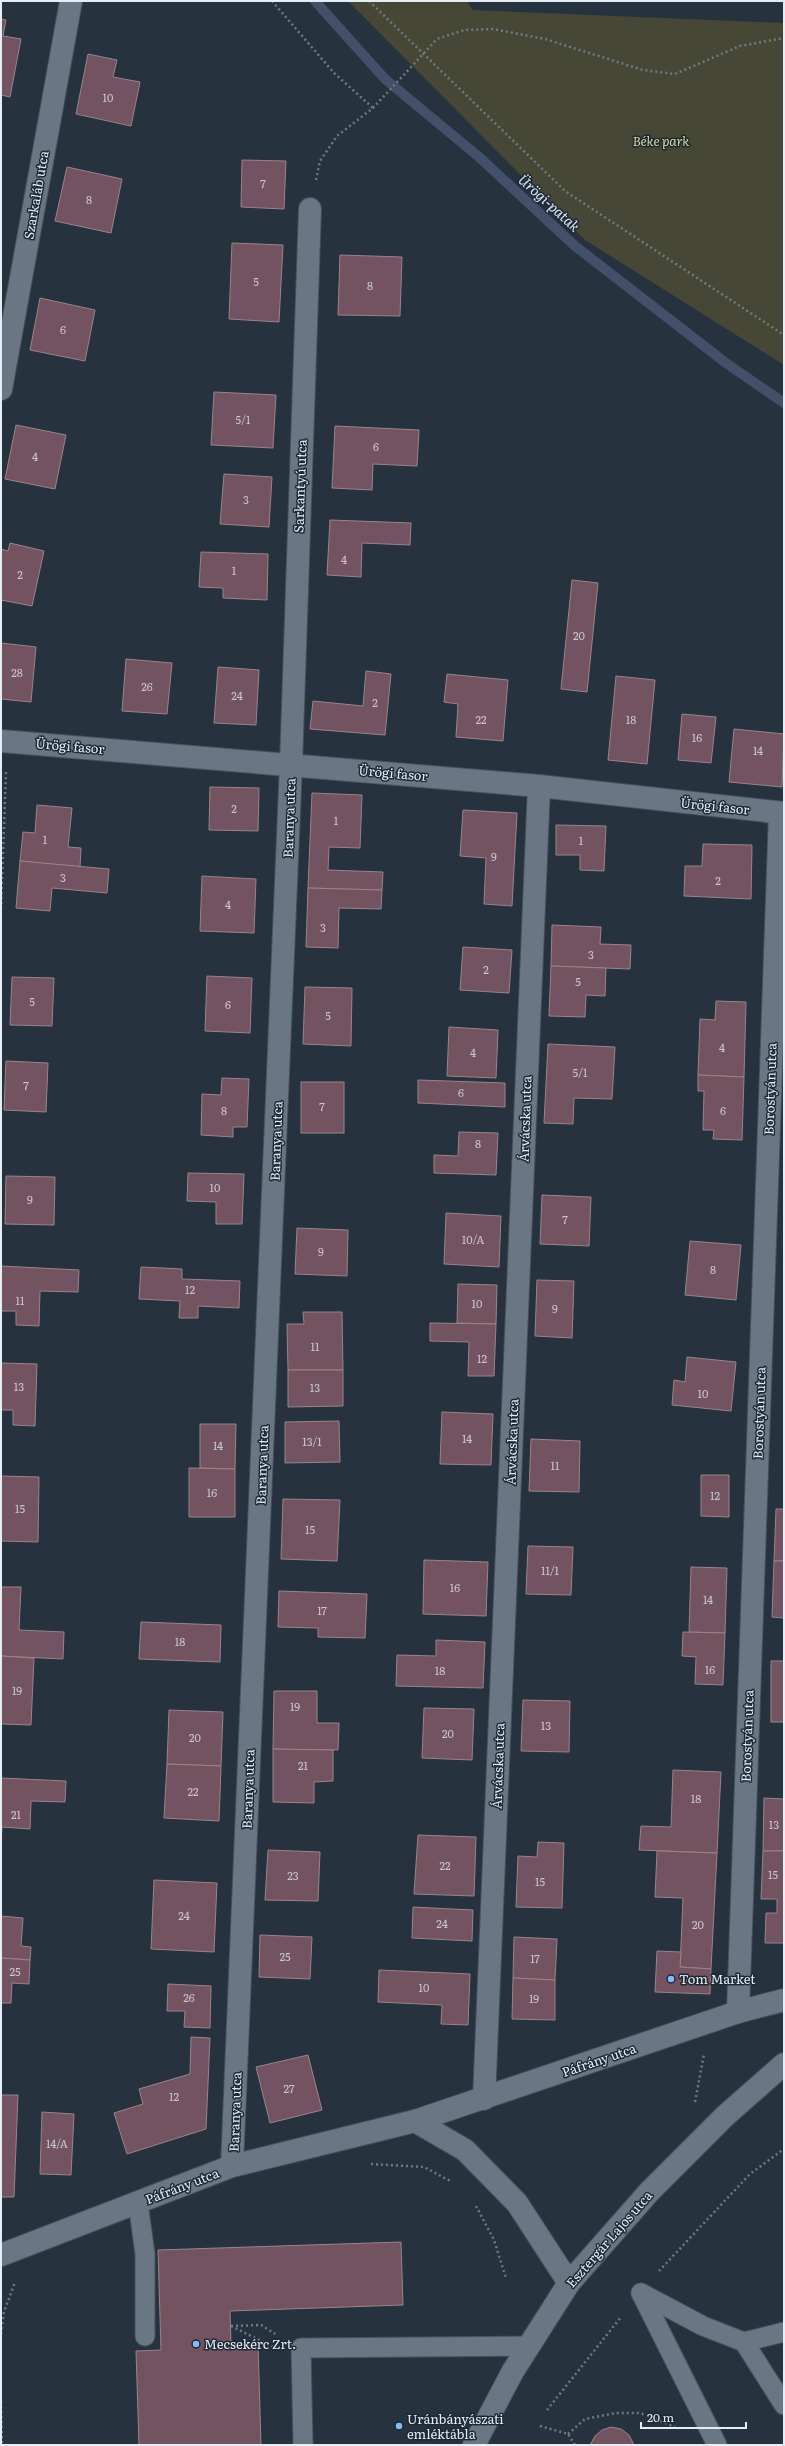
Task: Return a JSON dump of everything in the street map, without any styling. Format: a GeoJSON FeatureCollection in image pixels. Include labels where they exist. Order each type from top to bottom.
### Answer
{"type":"FeatureCollection","features":[{"type":"Feature","properties":{"kind":"street","name":"Szarkaláb utca"},"geometry":{"type":"LineString","coordinates":[[1,389],[71,1]]}},
{"type":"Feature","properties":{"kind":"street","name":"Sarkantyú utca"},"geometry":{"type":"LineString","coordinates":[[291,764],[310,209]]}},
{"type":"Feature","properties":{"kind":"street","name":"Ürögi fasor"},"geometry":{"type":"LineString","coordinates":[[1,741],[291,764],[539,786],[782,813]]}},
{"type":"Feature","properties":{"kind":"street","name":"Baranya utca"},"geometry":{"type":"LineString","coordinates":[[232,2166],[291,764]]}},
{"type":"Feature","properties":{"kind":"street","name":"Árvácska utca"},"geometry":{"type":"LineString","coordinates":[[484,2099],[539,786]]}},
{"type":"Feature","properties":{"kind":"street","name":"Borostyán utca"},"geometry":{"type":"LineString","coordinates":[[738,2012],[782,813]]}},
{"type":"Feature","properties":{"kind":"street","name":"Páfrány utca"},"geometry":{"type":"LineString","coordinates":[[1,2255],[232,2166],[415,2121],[484,2099],[738,2012],[784,2000]]}},
{"type":"Feature","properties":{"kind":"street","name":"Esztergár Lajos utca"},"geometry":{"type":"LineString","coordinates":[[474,2445],[513,2371],[569,2282],[649,2192],[725,2116],[784,2064]]}},
{"type":"Feature","properties":{"kind":"street"},"geometry":{"type":"LineString","coordinates":[[415,2121],[465,2150],[518,2203],[569,2282]]}},
{"type":"Feature","properties":{"kind":"lane"},"geometry":{"type":"LineString","coordinates":[[138,2203],[145,2254],[145,2336]]}},
{"type":"Feature","properties":{"kind":"lane"},"geometry":{"type":"LineString","coordinates":[[716,2445],[641,2293],[702,2326],[744,2342],[784,2332]]}},
{"type":"Feature","properties":{"kind":"lane"},"geometry":{"type":"LineString","coordinates":[[744,2342],[784,2405]]}},
{"type":"Feature","properties":{"kind":"lane"},"geometry":{"type":"LineString","coordinates":[[303,2445],[301,2348],[529,2346]]}},
{"type":"Feature","properties":{"kind":"path"},"geometry":{"type":"LineString","coordinates":[[272,1],[334,73],[372,108]]}},
{"type":"Feature","properties":{"kind":"path"},"geometry":{"type":"LineString","coordinates":[[369,1],[565,191],[784,335]]}},
{"type":"Feature","properties":{"kind":"path"},"geometry":{"type":"LineString","coordinates":[[310,209],[320,161],[337,136],[372,108],[405,71],[437,39],[464,30],[493,29],[545,40],[643,70],[676,74],[740,46],[784,38]]}},
{"type":"Feature","properties":{"kind":"path"},"geometry":{"type":"LineString","coordinates":[[1,909],[7,770]]}},
{"type":"Feature","properties":{"kind":"path"},"geometry":{"type":"LineString","coordinates":[[693,2107],[698,2092],[709,2022]]}},
{"type":"Feature","properties":{"kind":"path"},"geometry":{"type":"LineString","coordinates":[[366,2164],[424,2167],[458,2184]]}},
{"type":"Feature","properties":{"kind":"path"},"geometry":{"type":"LineString","coordinates":[[471,2200],[494,2240],[506,2278]]}},
{"type":"Feature","properties":{"kind":"path"},"geometry":{"type":"LineString","coordinates":[[8,2284],[22,2278]]}},
{"type":"Feature","properties":{"kind":"path"},"geometry":{"type":"LineString","coordinates":[[1,2334],[4,2312],[15,2281]]}},
{"type":"Feature","properties":{"kind":"path"},"geometry":{"type":"LineString","coordinates":[[261,2325],[230,2326],[301,2360]]}},
{"type":"Feature","properties":{"kind":"path"},"geometry":{"type":"LineString","coordinates":[[1,2401],[2,2445]]}},
{"type":"Feature","properties":{"kind":"path"},"geometry":{"type":"LineString","coordinates":[[568,2434],[585,2419],[616,2412],[640,2413],[681,2429]]}},
{"type":"Feature","properties":{"kind":"path"},"geometry":{"type":"LineString","coordinates":[[540,2426],[568,2434],[575,2445]]}},
{"type":"Feature","properties":{"kind":"green space","name":"Béke park"},"geometry":{"type":"Polygon","coordinates":[[[348,1],[467,1],[473,10],[784,23],[784,365],[585,240],[348,1]]]}},
{"type":"Feature","properties":{"kind":"building"},"geometry":{"type":"Polygon","coordinates":[[[1,19],[6,20],[3,36],[21,39],[10,97],[1,95],[1,19]]]}},
{"type":"Feature","properties":{"kind":"building"},"geometry":{"type":"Polygon","coordinates":[[[88,54],[117,60],[113,77],[140,82],[131,126],[76,114],[88,54]]]}},
{"type":"Feature","properties":{"kind":"building"},"geometry":{"type":"Polygon","coordinates":[[[242,160],[286,161],[284,209],[241,207],[242,160]]]}},
{"type":"Feature","properties":{"kind":"building"},"geometry":{"type":"Polygon","coordinates":[[[67,167],[122,179],[111,233],[55,221],[67,167]]]}},
{"type":"Feature","properties":{"kind":"building"},"geometry":{"type":"Polygon","coordinates":[[[232,243],[283,245],[279,322],[229,319],[232,243]]]}},
{"type":"Feature","properties":{"kind":"building"},"geometry":{"type":"Polygon","coordinates":[[[340,255],[402,257],[400,316],[338,315],[340,255]]]}},
{"type":"Feature","properties":{"kind":"building"},"geometry":{"type":"Polygon","coordinates":[[[40,298],[95,310],[85,361],[30,350],[40,298]]]}},
{"type":"Feature","properties":{"kind":"building"},"geometry":{"type":"Polygon","coordinates":[[[214,392],[276,395],[273,448],[211,445],[214,392]]]}},
{"type":"Feature","properties":{"kind":"building"},"geometry":{"type":"Polygon","coordinates":[[[16,425],[66,435],[55,489],[5,479],[16,425]]]}},
{"type":"Feature","properties":{"kind":"building"},"geometry":{"type":"Polygon","coordinates":[[[335,426],[419,430],[417,466],[373,464],[372,490],[332,488],[335,426]]]}},
{"type":"Feature","properties":{"kind":"building"},"geometry":{"type":"Polygon","coordinates":[[[224,474],[272,477],[269,527],[220,524],[224,474]]]}},
{"type":"Feature","properties":{"kind":"building"},"geometry":{"type":"Polygon","coordinates":[[[330,520],[411,523],[410,545],[362,543],[361,577],[327,575],[330,520]]]}},
{"type":"Feature","properties":{"kind":"building"},"geometry":{"type":"Polygon","coordinates":[[[10,543],[44,551],[32,606],[1,600],[1,549],[8,551],[10,543]]]}},
{"type":"Feature","properties":{"kind":"building"},"geometry":{"type":"Polygon","coordinates":[[[201,552],[268,554],[267,600],[223,598],[223,588],[199,587],[201,552]]]}},
{"type":"Feature","properties":{"kind":"building"},"geometry":{"type":"Polygon","coordinates":[[[572,580],[598,583],[587,692],[561,689],[572,580]]]}},
{"type":"Feature","properties":{"kind":"building"},"geometry":{"type":"Polygon","coordinates":[[[1,643],[36,647],[31,702],[1,699],[1,643]]]}},
{"type":"Feature","properties":{"kind":"building"},"geometry":{"type":"Polygon","coordinates":[[[126,659],[172,663],[167,714],[122,711],[126,659]]]}},
{"type":"Feature","properties":{"kind":"building"},"geometry":{"type":"Polygon","coordinates":[[[218,667],[259,670],[256,725],[214,723],[218,667]]]}},
{"type":"Feature","properties":{"kind":"building"},"geometry":{"type":"Polygon","coordinates":[[[366,671],[391,674],[385,735],[310,729],[313,701],[363,706],[366,671]]]}},
{"type":"Feature","properties":{"kind":"building"},"geometry":{"type":"Polygon","coordinates":[[[447,674],[508,680],[503,741],[456,737],[458,704],[444,702],[447,674]]]}},
{"type":"Feature","properties":{"kind":"building"},"geometry":{"type":"Polygon","coordinates":[[[616,676],[655,680],[647,764],[608,760],[616,676]]]}},
{"type":"Feature","properties":{"kind":"building"},"geometry":{"type":"Polygon","coordinates":[[[682,714],[716,717],[711,763],[678,760],[682,714]]]}},
{"type":"Feature","properties":{"kind":"building"},"geometry":{"type":"Polygon","coordinates":[[[734,729],[784,734],[782,787],[729,782],[734,729]]]}},
{"type":"Feature","properties":{"kind":"building"},"geometry":{"type":"Polygon","coordinates":[[[210,787],[259,788],[258,831],[209,830],[210,787]]]}},
{"type":"Feature","properties":{"kind":"building"},"geometry":{"type":"Polygon","coordinates":[[[312,793],[362,795],[360,848],[329,847],[328,870],[383,872],[382,890],[308,888],[312,793]]]}},
{"type":"Feature","properties":{"kind":"building"},"geometry":{"type":"Polygon","coordinates":[[[37,805],[72,808],[68,847],[81,848],[80,867],[20,861],[23,832],[35,833],[37,805]]]}},
{"type":"Feature","properties":{"kind":"building"},"geometry":{"type":"Polygon","coordinates":[[[463,810],[517,813],[512,906],[484,904],[486,858],[460,856],[463,810]]]}},
{"type":"Feature","properties":{"kind":"building"},"geometry":{"type":"Polygon","coordinates":[[[556,825],[606,826],[604,871],[580,870],[580,855],[556,855],[556,825]]]}},
{"type":"Feature","properties":{"kind":"building"},"geometry":{"type":"Polygon","coordinates":[[[703,844],[752,845],[751,899],[684,896],[685,866],[702,866],[703,844]]]}},
{"type":"Feature","properties":{"kind":"building"},"geometry":{"type":"Polygon","coordinates":[[[20,861],[109,869],[107,893],[52,888],[50,911],[16,908],[20,861]]]}},
{"type":"Feature","properties":{"kind":"building"},"geometry":{"type":"Polygon","coordinates":[[[202,876],[256,879],[254,933],[200,931],[202,876]]]}},
{"type":"Feature","properties":{"kind":"building"},"geometry":{"type":"Polygon","coordinates":[[[308,888],[382,890],[381,909],[339,908],[338,948],[306,947],[308,888]]]}},
{"type":"Feature","properties":{"kind":"building"},"geometry":{"type":"Polygon","coordinates":[[[552,925],[601,927],[600,944],[631,945],[630,969],[551,966],[552,925]]]}},
{"type":"Feature","properties":{"kind":"building"},"geometry":{"type":"Polygon","coordinates":[[[463,947],[512,950],[509,993],[460,990],[463,947]]]}},
{"type":"Feature","properties":{"kind":"building"},"geometry":{"type":"Polygon","coordinates":[[[551,966],[606,968],[605,996],[586,995],[585,1017],[549,1016],[551,966]]]}},
{"type":"Feature","properties":{"kind":"building"},"geometry":{"type":"Polygon","coordinates":[[[207,976],[252,978],[250,1033],[205,1031],[207,976]]]}},
{"type":"Feature","properties":{"kind":"building"},"geometry":{"type":"Polygon","coordinates":[[[12,977],[54,978],[52,1026],[10,1025],[12,977]]]}},
{"type":"Feature","properties":{"kind":"building"},"geometry":{"type":"Polygon","coordinates":[[[305,987],[352,988],[351,1046],[303,1044],[305,987]]]}},
{"type":"Feature","properties":{"kind":"building"},"geometry":{"type":"Polygon","coordinates":[[[716,1001],[746,1002],[744,1077],[698,1075],[700,1019],[715,1020],[716,1001]]]}},
{"type":"Feature","properties":{"kind":"building"},"geometry":{"type":"Polygon","coordinates":[[[449,1027],[498,1030],[496,1078],[447,1076],[449,1027]]]}},
{"type":"Feature","properties":{"kind":"building"},"geometry":{"type":"Polygon","coordinates":[[[548,1044],[615,1047],[612,1099],[574,1098],[573,1124],[544,1123],[548,1044]]]}},
{"type":"Feature","properties":{"kind":"building"},"geometry":{"type":"Polygon","coordinates":[[[6,1061],[48,1063],[46,1112],[4,1110],[6,1061]]]}},
{"type":"Feature","properties":{"kind":"building"},"geometry":{"type":"Polygon","coordinates":[[[698,1075],[744,1077],[742,1140],[713,1139],[714,1130],[703,1130],[704,1091],[698,1091],[698,1075]]]}},
{"type":"Feature","properties":{"kind":"building"},"geometry":{"type":"Polygon","coordinates":[[[222,1078],[249,1079],[247,1127],[233,1127],[233,1137],[201,1135],[202,1094],[221,1095],[222,1078]]]}},
{"type":"Feature","properties":{"kind":"building"},"geometry":{"type":"Polygon","coordinates":[[[418,1080],[505,1083],[505,1107],[418,1103],[418,1080]]]}},
{"type":"Feature","properties":{"kind":"building"},"geometry":{"type":"Polygon","coordinates":[[[301,1082],[344,1082],[344,1133],[301,1133],[301,1082]]]}},
{"type":"Feature","properties":{"kind":"building"},"geometry":{"type":"Polygon","coordinates":[[[459,1132],[498,1133],[496,1175],[434,1173],[434,1155],[458,1156],[459,1132]]]}},
{"type":"Feature","properties":{"kind":"building"},"geometry":{"type":"Polygon","coordinates":[[[188,1173],[244,1174],[242,1224],[216,1224],[216,1202],[187,1201],[188,1173]]]}},
{"type":"Feature","properties":{"kind":"building"},"geometry":{"type":"Polygon","coordinates":[[[6,1176],[55,1177],[54,1225],[5,1224],[6,1176]]]}},
{"type":"Feature","properties":{"kind":"building"},"geometry":{"type":"Polygon","coordinates":[[[542,1195],[591,1197],[589,1246],[540,1244],[542,1195]]]}},
{"type":"Feature","properties":{"kind":"building"},"geometry":{"type":"Polygon","coordinates":[[[446,1213],[501,1216],[499,1267],[444,1264],[446,1213]]]}},
{"type":"Feature","properties":{"kind":"building"},"geometry":{"type":"Polygon","coordinates":[[[297,1228],[348,1230],[347,1276],[295,1274],[297,1228]]]}},
{"type":"Feature","properties":{"kind":"building"},"geometry":{"type":"Polygon","coordinates":[[[690,1241],[741,1245],[736,1300],[685,1295],[690,1241]]]}},
{"type":"Feature","properties":{"kind":"building"},"geometry":{"type":"Polygon","coordinates":[[[1,1266],[79,1270],[78,1292],[40,1291],[39,1326],[16,1325],[16,1311],[1,1311],[1,1266]]]}},
{"type":"Feature","properties":{"kind":"building"},"geometry":{"type":"Polygon","coordinates":[[[141,1267],[182,1269],[182,1279],[240,1281],[239,1308],[198,1306],[198,1318],[179,1318],[180,1301],[139,1299],[141,1267]]]}},
{"type":"Feature","properties":{"kind":"building"},"geometry":{"type":"Polygon","coordinates":[[[537,1280],[574,1281],[572,1338],[535,1336],[537,1280]]]}},
{"type":"Feature","properties":{"kind":"building"},"geometry":{"type":"Polygon","coordinates":[[[458,1284],[497,1285],[496,1324],[457,1323],[458,1284]]]}},
{"type":"Feature","properties":{"kind":"building"},"geometry":{"type":"Polygon","coordinates":[[[303,1312],[342,1312],[343,1370],[288,1370],[287,1324],[304,1324],[303,1312]]]}},
{"type":"Feature","properties":{"kind":"building"},"geometry":{"type":"Polygon","coordinates":[[[430,1323],[496,1324],[494,1376],[468,1376],[469,1342],[430,1341],[430,1323]]]}},
{"type":"Feature","properties":{"kind":"building"},"geometry":{"type":"Polygon","coordinates":[[[687,1357],[736,1362],[731,1411],[672,1405],[674,1380],[685,1382],[687,1357]]]}},
{"type":"Feature","properties":{"kind":"building"},"geometry":{"type":"Polygon","coordinates":[[[1,1363],[37,1364],[35,1426],[13,1425],[13,1410],[1,1410],[1,1363]]]}},
{"type":"Feature","properties":{"kind":"building"},"geometry":{"type":"Polygon","coordinates":[[[288,1370],[343,1370],[343,1406],[288,1407],[288,1370]]]}},
{"type":"Feature","properties":{"kind":"building"},"geometry":{"type":"Polygon","coordinates":[[[442,1412],[493,1414],[491,1465],[440,1464],[442,1412]]]}},
{"type":"Feature","properties":{"kind":"building"},"geometry":{"type":"Polygon","coordinates":[[[339,1421],[340,1462],[285,1463],[285,1422],[339,1421]]]}},
{"type":"Feature","properties":{"kind":"building"},"geometry":{"type":"Polygon","coordinates":[[[200,1424],[236,1424],[235,1469],[200,1468],[200,1424]]]}},
{"type":"Feature","properties":{"kind":"building"},"geometry":{"type":"Polygon","coordinates":[[[531,1439],[580,1441],[579,1492],[529,1491],[531,1439]]]}},
{"type":"Feature","properties":{"kind":"building"},"geometry":{"type":"Polygon","coordinates":[[[189,1468],[235,1469],[235,1517],[189,1517],[189,1468]]]}},
{"type":"Feature","properties":{"kind":"building"},"geometry":{"type":"Polygon","coordinates":[[[701,1475],[729,1475],[729,1517],[701,1516],[701,1475]]]}},
{"type":"Feature","properties":{"kind":"building"},"geometry":{"type":"Polygon","coordinates":[[[1,1476],[39,1477],[38,1542],[1,1541],[1,1476]]]}},
{"type":"Feature","properties":{"kind":"building"},"geometry":{"type":"Polygon","coordinates":[[[283,1499],[340,1500],[337,1561],[281,1559],[283,1499]]]}},
{"type":"Feature","properties":{"kind":"building"},"geometry":{"type":"Polygon","coordinates":[[[776,1509],[784,1509],[784,1561],[774,1561],[776,1509]]]}},
{"type":"Feature","properties":{"kind":"building"},"geometry":{"type":"Polygon","coordinates":[[[528,1546],[573,1547],[571,1595],[526,1594],[528,1546]]]}},
{"type":"Feature","properties":{"kind":"building"},"geometry":{"type":"Polygon","coordinates":[[[424,1560],[488,1562],[486,1616],[423,1614],[424,1560]]]}},
{"type":"Feature","properties":{"kind":"building"},"geometry":{"type":"Polygon","coordinates":[[[774,1561],[784,1561],[784,1618],[772,1617],[774,1561]]]}},
{"type":"Feature","properties":{"kind":"building"},"geometry":{"type":"Polygon","coordinates":[[[691,1567],[727,1568],[725,1633],[689,1632],[691,1567]]]}},
{"type":"Feature","properties":{"kind":"building"},"geometry":{"type":"Polygon","coordinates":[[[1,1587],[21,1587],[19,1630],[64,1632],[63,1659],[1,1656],[1,1587]]]}},
{"type":"Feature","properties":{"kind":"building"},"geometry":{"type":"Polygon","coordinates":[[[279,1591],[367,1594],[365,1638],[318,1637],[318,1628],[278,1627],[279,1591]]]}},
{"type":"Feature","properties":{"kind":"building"},"geometry":{"type":"Polygon","coordinates":[[[141,1622],[221,1625],[220,1662],[139,1659],[141,1622]]]}},
{"type":"Feature","properties":{"kind":"building"},"geometry":{"type":"Polygon","coordinates":[[[683,1632],[725,1633],[723,1685],[695,1684],[696,1657],[682,1656],[683,1632]]]}},
{"type":"Feature","properties":{"kind":"building"},"geometry":{"type":"Polygon","coordinates":[[[436,1640],[485,1642],[483,1688],[396,1686],[397,1655],[436,1656],[436,1640]]]}},
{"type":"Feature","properties":{"kind":"building"},"geometry":{"type":"Polygon","coordinates":[[[1,1656],[34,1658],[31,1725],[1,1724],[1,1656]]]}},
{"type":"Feature","properties":{"kind":"building"},"geometry":{"type":"Polygon","coordinates":[[[771,1661],[784,1661],[784,1722],[771,1722],[771,1661]]]}},
{"type":"Feature","properties":{"kind":"building"},"geometry":{"type":"Polygon","coordinates":[[[274,1691],[317,1691],[317,1723],[339,1723],[338,1750],[273,1749],[274,1691]]]}},
{"type":"Feature","properties":{"kind":"building"},"geometry":{"type":"Polygon","coordinates":[[[523,1700],[570,1701],[569,1752],[521,1751],[523,1700]]]}},
{"type":"Feature","properties":{"kind":"building"},"geometry":{"type":"Polygon","coordinates":[[[424,1708],[474,1709],[472,1760],[422,1758],[424,1708]]]}},
{"type":"Feature","properties":{"kind":"building"},"geometry":{"type":"Polygon","coordinates":[[[169,1710],[223,1712],[221,1766],[167,1764],[169,1710]]]}},
{"type":"Feature","properties":{"kind":"building"},"geometry":{"type":"Polygon","coordinates":[[[273,1749],[333,1750],[333,1781],[314,1782],[314,1803],[273,1802],[273,1749]]]}},
{"type":"Feature","properties":{"kind":"building"},"geometry":{"type":"Polygon","coordinates":[[[167,1764],[221,1766],[219,1821],[164,1818],[167,1764]]]}},
{"type":"Feature","properties":{"kind":"building"},"geometry":{"type":"Polygon","coordinates":[[[673,1770],[721,1772],[717,1853],[639,1850],[641,1826],[671,1827],[673,1770]]]}},
{"type":"Feature","properties":{"kind":"building"},"geometry":{"type":"Polygon","coordinates":[[[1,1778],[66,1781],[65,1802],[31,1801],[30,1829],[2,1827],[1,1843],[1,1778]]]}},
{"type":"Feature","properties":{"kind":"building"},"geometry":{"type":"Polygon","coordinates":[[[764,1798],[784,1799],[784,1851],[763,1851],[764,1798]]]}},
{"type":"Feature","properties":{"kind":"building"},"geometry":{"type":"Polygon","coordinates":[[[418,1835],[476,1837],[474,1896],[414,1894],[418,1835]]]}},
{"type":"Feature","properties":{"kind":"building"},"geometry":{"type":"Polygon","coordinates":[[[538,1842],[564,1843],[562,1908],[516,1907],[518,1856],[537,1857],[538,1842]]]}},
{"type":"Feature","properties":{"kind":"building"},"geometry":{"type":"Polygon","coordinates":[[[268,1850],[320,1852],[318,1901],[265,1900],[268,1850]]]}},
{"type":"Feature","properties":{"kind":"building"},"geometry":{"type":"Polygon","coordinates":[[[657,1851],[717,1853],[711,1969],[680,1967],[683,1898],[655,1897],[657,1851]]]}},
{"type":"Feature","properties":{"kind":"building"},"geometry":{"type":"Polygon","coordinates":[[[763,1851],[784,1851],[784,1943],[765,1943],[766,1913],[777,1913],[777,1899],[761,1899],[763,1851]]]}},
{"type":"Feature","properties":{"kind":"building"},"geometry":{"type":"Polygon","coordinates":[[[154,1880],[217,1883],[214,1952],[151,1949],[154,1880]]]}},
{"type":"Feature","properties":{"kind":"building"},"geometry":{"type":"Polygon","coordinates":[[[413,1907],[473,1910],[472,1941],[412,1938],[413,1907]]]}},
{"type":"Feature","properties":{"kind":"building"},"geometry":{"type":"Polygon","coordinates":[[[1,1916],[23,1918],[21,1946],[31,1947],[30,1960],[1,1958],[1,1916]]]}},
{"type":"Feature","properties":{"kind":"building"},"geometry":{"type":"Polygon","coordinates":[[[260,1935],[312,1937],[310,1979],[259,1977],[260,1935]]]}},
{"type":"Feature","properties":{"kind":"building"},"geometry":{"type":"Polygon","coordinates":[[[514,1937],[557,1939],[555,1980],[513,1978],[514,1937]]]}},
{"type":"Feature","properties":{"kind":"building"},"geometry":{"type":"Polygon","coordinates":[[[657,1951],[681,1952],[680,1967],[711,1969],[710,1994],[655,1992],[657,1951]]]}},
{"type":"Feature","properties":{"kind":"building"},"geometry":{"type":"Polygon","coordinates":[[[1,1958],[30,1960],[29,1984],[12,1983],[11,2003],[1,2003],[1,1958]]]}},
{"type":"Feature","properties":{"kind":"building"},"geometry":{"type":"Polygon","coordinates":[[[379,1970],[470,1974],[468,2025],[441,2024],[442,2005],[378,2002],[379,1970]]]}},
{"type":"Feature","properties":{"kind":"building"},"geometry":{"type":"Polygon","coordinates":[[[513,1978],[555,1980],[555,2020],[512,2019],[513,1978]]]}},
{"type":"Feature","properties":{"kind":"building"},"geometry":{"type":"Polygon","coordinates":[[[168,1984],[211,1986],[210,2028],[184,2027],[185,2011],[167,2011],[168,1984]]]}},
{"type":"Feature","properties":{"kind":"building"},"geometry":{"type":"Polygon","coordinates":[[[191,2037],[210,2038],[206,2129],[127,2154],[114,2113],[143,2104],[139,2089],[190,2074],[191,2037]]]}},
{"type":"Feature","properties":{"kind":"building"},"geometry":{"type":"Polygon","coordinates":[[[308,2055],[322,2110],[270,2123],[256,2067],[308,2055]]]}},
{"type":"Feature","properties":{"kind":"building"},"geometry":{"type":"Polygon","coordinates":[[[1,2095],[18,2095],[14,2197],[1,2197],[1,2095]]]}},
{"type":"Feature","properties":{"kind":"building"},"geometry":{"type":"Polygon","coordinates":[[[42,2112],[74,2114],[71,2175],[40,2174],[42,2112]]]}},
{"type":"Feature","properties":{"kind":"building","name":"Mecsekérc Zrt."},"geometry":{"type":"Polygon","coordinates":[[[401,2242],[403,2305],[230,2311],[231,2344],[258,2343],[261,2445],[139,2445],[136,2351],[161,2350],[158,2250],[401,2242]]]}},
{"type":"Feature","properties":{"kind":"building"},"geometry":{"type":"Polygon","coordinates":[[[611,2427],[621,2429],[629,2435],[634,2445],[590,2445],[595,2436],[602,2430],[611,2427]]]}},
{"type":"Feature","properties":{"kind":"waterway","name":"Ürögi-patak"},"geometry":{"type":"LineString","coordinates":[[315,1],[385,79],[479,157],[575,246],[726,363],[784,403]]}},
{"type":"Feature","properties":{"kind":"place","name":"Tom Market"},"geometry":{"type":"Point","coordinates":[671,1979]}},
{"type":"Feature","properties":{"kind":"place","name":"Mecsekérc Zrt."},"geometry":{"type":"Point","coordinates":[196,2344]}},
{"type":"Feature","properties":{"kind":"place","name":"Uránbányászati emléktábla"},"geometry":{"type":"Point","coordinates":[399,2426]}}]}
